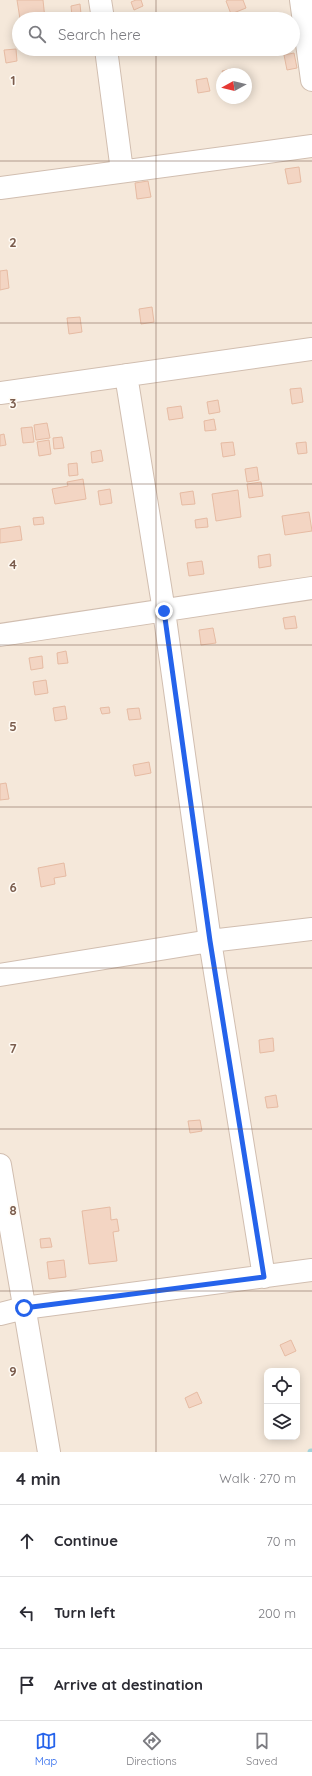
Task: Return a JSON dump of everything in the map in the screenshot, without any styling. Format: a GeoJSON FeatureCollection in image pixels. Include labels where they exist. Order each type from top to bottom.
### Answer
{"type":"FeatureCollection","features":[{"type":"Feature","properties":{"kind":"street"},"geometry":{"type":"LineString","coordinates":[[100,0],[102,12]]}},
{"type":"Feature","properties":{"kind":"street"},"geometry":{"type":"LineString","coordinates":[[301,0],[312,80]]}},
{"type":"Feature","properties":{"kind":"street"},"geometry":{"type":"LineString","coordinates":[[107,56],[122,171]]}},
{"type":"Feature","properties":{"kind":"street"},"geometry":{"type":"LineString","coordinates":[[0,188],[312,146]]}},
{"type":"Feature","properties":{"kind":"street"},"geometry":{"type":"LineString","coordinates":[[0,393],[312,349]]}},
{"type":"Feature","properties":{"kind":"street"},"geometry":{"type":"LineString","coordinates":[[126,375],[164,611],[210,941],[264,1277]]}},
{"type":"Feature","properties":{"kind":"street"},"geometry":{"type":"LineString","coordinates":[[0,635],[312,588]]}},
{"type":"Feature","properties":{"kind":"street"},"geometry":{"type":"LineString","coordinates":[[0,975],[210,941],[312,928]]}},
{"type":"Feature","properties":{"kind":"street"},"geometry":{"type":"LineString","coordinates":[[0,1164],[49,1452]]}},
{"type":"Feature","properties":{"kind":"street"},"geometry":{"type":"LineString","coordinates":[[0,1314],[24,1308],[312,1270]]}},
{"type":"Feature","properties":{"kind":"shaded area"},"geometry":{"type":"Polygon","coordinates":[[[0,0],[312,0],[312,1452],[0,1452],[0,0]]]}},
{"type":"Feature","properties":{"kind":"building"},"geometry":{"type":"Polygon","coordinates":[[[17,0],[43,0],[44,12],[19,12],[17,0]]]}},
{"type":"Feature","properties":{"kind":"building"},"geometry":{"type":"Polygon","coordinates":[[[141,0],[143,6],[134,10],[131,2],[141,0]]]}},
{"type":"Feature","properties":{"kind":"building"},"geometry":{"type":"Polygon","coordinates":[[[243,0],[246,8],[236,12],[230,12],[226,1],[243,0]]]}},
{"type":"Feature","properties":{"kind":"building"},"geometry":{"type":"Polygon","coordinates":[[[80,4],[81,12],[72,12],[71,6],[80,4]]]}},
{"type":"Feature","properties":{"kind":"building"},"geometry":{"type":"Polygon","coordinates":[[[12,49],[12,56],[17,56],[17,61],[6,63],[4,50],[12,49]]]}},
{"type":"Feature","properties":{"kind":"building"},"geometry":{"type":"Polygon","coordinates":[[[284,56],[295,56],[297,68],[287,70],[284,56]]]}},
{"type":"Feature","properties":{"kind":"building"},"geometry":{"type":"Polygon","coordinates":[[[207,78],[210,91],[198,93],[196,80],[207,78]]]}},
{"type":"Feature","properties":{"kind":"building"},"geometry":{"type":"Polygon","coordinates":[[[299,167],[301,182],[288,184],[285,169],[299,167]]]}},
{"type":"Feature","properties":{"kind":"building"},"geometry":{"type":"Polygon","coordinates":[[[148,181],[151,197],[137,199],[135,183],[148,181]]]}},
{"type":"Feature","properties":{"kind":"building"},"geometry":{"type":"Polygon","coordinates":[[[7,270],[9,288],[0,290],[0,271],[7,270]]]}},
{"type":"Feature","properties":{"kind":"building"},"geometry":{"type":"Polygon","coordinates":[[[152,307],[154,322],[141,324],[139,309],[152,307]]]}},
{"type":"Feature","properties":{"kind":"building"},"geometry":{"type":"Polygon","coordinates":[[[80,317],[82,332],[69,334],[67,318],[80,317]]]}},
{"type":"Feature","properties":{"kind":"building"},"geometry":{"type":"Polygon","coordinates":[[[301,388],[303,402],[292,404],[290,389],[301,388]]]}},
{"type":"Feature","properties":{"kind":"building"},"geometry":{"type":"Polygon","coordinates":[[[218,400],[220,412],[209,414],[207,402],[218,400]]]}},
{"type":"Feature","properties":{"kind":"building"},"geometry":{"type":"Polygon","coordinates":[[[181,406],[183,418],[169,420],[167,408],[181,406]]]}},
{"type":"Feature","properties":{"kind":"building"},"geometry":{"type":"Polygon","coordinates":[[[214,419],[216,430],[205,431],[204,421],[214,419]]]}},
{"type":"Feature","properties":{"kind":"building"},"geometry":{"type":"Polygon","coordinates":[[[47,423],[50,438],[36,440],[34,425],[47,423]]]}},
{"type":"Feature","properties":{"kind":"building"},"geometry":{"type":"Polygon","coordinates":[[[32,427],[34,442],[23,443],[21,428],[32,427]]]}},
{"type":"Feature","properties":{"kind":"building"},"geometry":{"type":"Polygon","coordinates":[[[4,434],[6,445],[0,446],[0,435],[4,434]]]}},
{"type":"Feature","properties":{"kind":"building"},"geometry":{"type":"Polygon","coordinates":[[[62,437],[64,448],[54,449],[53,438],[62,437]]]}},
{"type":"Feature","properties":{"kind":"building"},"geometry":{"type":"Polygon","coordinates":[[[49,440],[51,454],[39,456],[37,442],[49,440]]]}},
{"type":"Feature","properties":{"kind":"building"},"geometry":{"type":"Polygon","coordinates":[[[233,442],[235,455],[223,457],[221,443],[233,442]]]}},
{"type":"Feature","properties":{"kind":"building"},"geometry":{"type":"Polygon","coordinates":[[[306,442],[307,453],[298,454],[296,443],[306,442]]]}},
{"type":"Feature","properties":{"kind":"building"},"geometry":{"type":"Polygon","coordinates":[[[101,450],[103,461],[92,463],[91,452],[101,450]]]}},
{"type":"Feature","properties":{"kind":"building"},"geometry":{"type":"Polygon","coordinates":[[[77,463],[78,475],[69,476],[68,464],[77,463]]]}},
{"type":"Feature","properties":{"kind":"building"},"geometry":{"type":"Polygon","coordinates":[[[257,467],[259,480],[247,482],[245,469],[257,467]]]}},
{"type":"Feature","properties":{"kind":"building"},"geometry":{"type":"Polygon","coordinates":[[[83,479],[86,499],[55,504],[52,489],[68,486],[67,482],[83,479]]]}},
{"type":"Feature","properties":{"kind":"building"},"geometry":{"type":"Polygon","coordinates":[[[261,482],[263,496],[249,498],[247,484],[261,482]]]}},
{"type":"Feature","properties":{"kind":"building"},"geometry":{"type":"Polygon","coordinates":[[[110,489],[112,503],[100,505],[98,491],[110,489]]]}},
{"type":"Feature","properties":{"kind":"building"},"geometry":{"type":"Polygon","coordinates":[[[238,490],[241,517],[216,521],[212,494],[238,490]]]}},
{"type":"Feature","properties":{"kind":"building"},"geometry":{"type":"Polygon","coordinates":[[[193,491],[195,504],[182,505],[180,493],[193,491]]]}},
{"type":"Feature","properties":{"kind":"building"},"geometry":{"type":"Polygon","coordinates":[[[309,512],[312,531],[285,535],[282,516],[309,512]]]}},
{"type":"Feature","properties":{"kind":"building"},"geometry":{"type":"Polygon","coordinates":[[[43,517],[44,524],[34,525],[33,518],[43,517]]]}},
{"type":"Feature","properties":{"kind":"building"},"geometry":{"type":"Polygon","coordinates":[[[207,518],[208,527],[196,528],[195,520],[207,518]]]}},
{"type":"Feature","properties":{"kind":"building"},"geometry":{"type":"Polygon","coordinates":[[[20,526],[22,540],[0,543],[0,529],[20,526]]]}},
{"type":"Feature","properties":{"kind":"building"},"geometry":{"type":"Polygon","coordinates":[[[270,554],[271,566],[259,568],[258,556],[270,554]]]}},
{"type":"Feature","properties":{"kind":"building"},"geometry":{"type":"Polygon","coordinates":[[[202,561],[204,574],[189,576],[187,563],[202,561]]]}},
{"type":"Feature","properties":{"kind":"building"},"geometry":{"type":"Polygon","coordinates":[[[295,616],[297,628],[285,629],[283,618],[295,616]]]}},
{"type":"Feature","properties":{"kind":"building"},"geometry":{"type":"Polygon","coordinates":[[[213,628],[216,643],[201,645],[199,630],[213,628]]]}},
{"type":"Feature","properties":{"kind":"building"},"geometry":{"type":"Polygon","coordinates":[[[66,651],[68,663],[58,664],[57,653],[66,651]]]}},
{"type":"Feature","properties":{"kind":"building"},"geometry":{"type":"Polygon","coordinates":[[[42,656],[43,668],[31,670],[29,658],[42,656]]]}},
{"type":"Feature","properties":{"kind":"building"},"geometry":{"type":"Polygon","coordinates":[[[46,680],[48,693],[35,695],[33,682],[46,680]]]}},
{"type":"Feature","properties":{"kind":"building"},"geometry":{"type":"Polygon","coordinates":[[[65,706],[67,719],[55,721],[53,708],[65,706]]]}},
{"type":"Feature","properties":{"kind":"building"},"geometry":{"type":"Polygon","coordinates":[[[109,707],[110,713],[102,714],[100,708],[109,707]]]}},
{"type":"Feature","properties":{"kind":"building"},"geometry":{"type":"Polygon","coordinates":[[[139,708],[141,719],[129,720],[127,709],[139,708]]]}},
{"type":"Feature","properties":{"kind":"building"},"geometry":{"type":"Polygon","coordinates":[[[149,762],[151,773],[135,776],[133,765],[149,762]]]}},
{"type":"Feature","properties":{"kind":"building"},"geometry":{"type":"Polygon","coordinates":[[[6,783],[9,799],[0,800],[0,784],[6,783]]]}},
{"type":"Feature","properties":{"kind":"building"},"geometry":{"type":"Polygon","coordinates":[[[64,863],[66,876],[54,878],[55,884],[41,887],[38,868],[64,863]]]}},
{"type":"Feature","properties":{"kind":"building"},"geometry":{"type":"Polygon","coordinates":[[[273,1038],[274,1051],[260,1053],[259,1040],[273,1038]]]}},
{"type":"Feature","properties":{"kind":"building"},"geometry":{"type":"Polygon","coordinates":[[[276,1095],[278,1107],[267,1108],[265,1097],[276,1095]]]}},
{"type":"Feature","properties":{"kind":"building"},"geometry":{"type":"Polygon","coordinates":[[[200,1120],[202,1131],[190,1133],[188,1121],[200,1120]]]}},
{"type":"Feature","properties":{"kind":"building"},"geometry":{"type":"Polygon","coordinates":[[[110,1207],[111,1220],[117,1219],[119,1231],[113,1232],[117,1261],[89,1264],[82,1211],[110,1207]]]}},
{"type":"Feature","properties":{"kind":"building"},"geometry":{"type":"Polygon","coordinates":[[[50,1238],[52,1247],[41,1248],[40,1239],[50,1238]]]}},
{"type":"Feature","properties":{"kind":"building"},"geometry":{"type":"Polygon","coordinates":[[[64,1260],[66,1277],[49,1279],[47,1262],[64,1260]]]}},
{"type":"Feature","properties":{"kind":"building"},"geometry":{"type":"Polygon","coordinates":[[[291,1340],[296,1351],[285,1356],[280,1345],[291,1340]]]}},
{"type":"Feature","properties":{"kind":"building"},"geometry":{"type":"Polygon","coordinates":[[[197,1392],[202,1403],[189,1408],[185,1398],[197,1392]]]}},
{"type":"Feature","properties":{"kind":"route"},"geometry":{"type":"LineString","coordinates":[[24,1308],[264,1277],[210,941],[164,611]]}}]}
